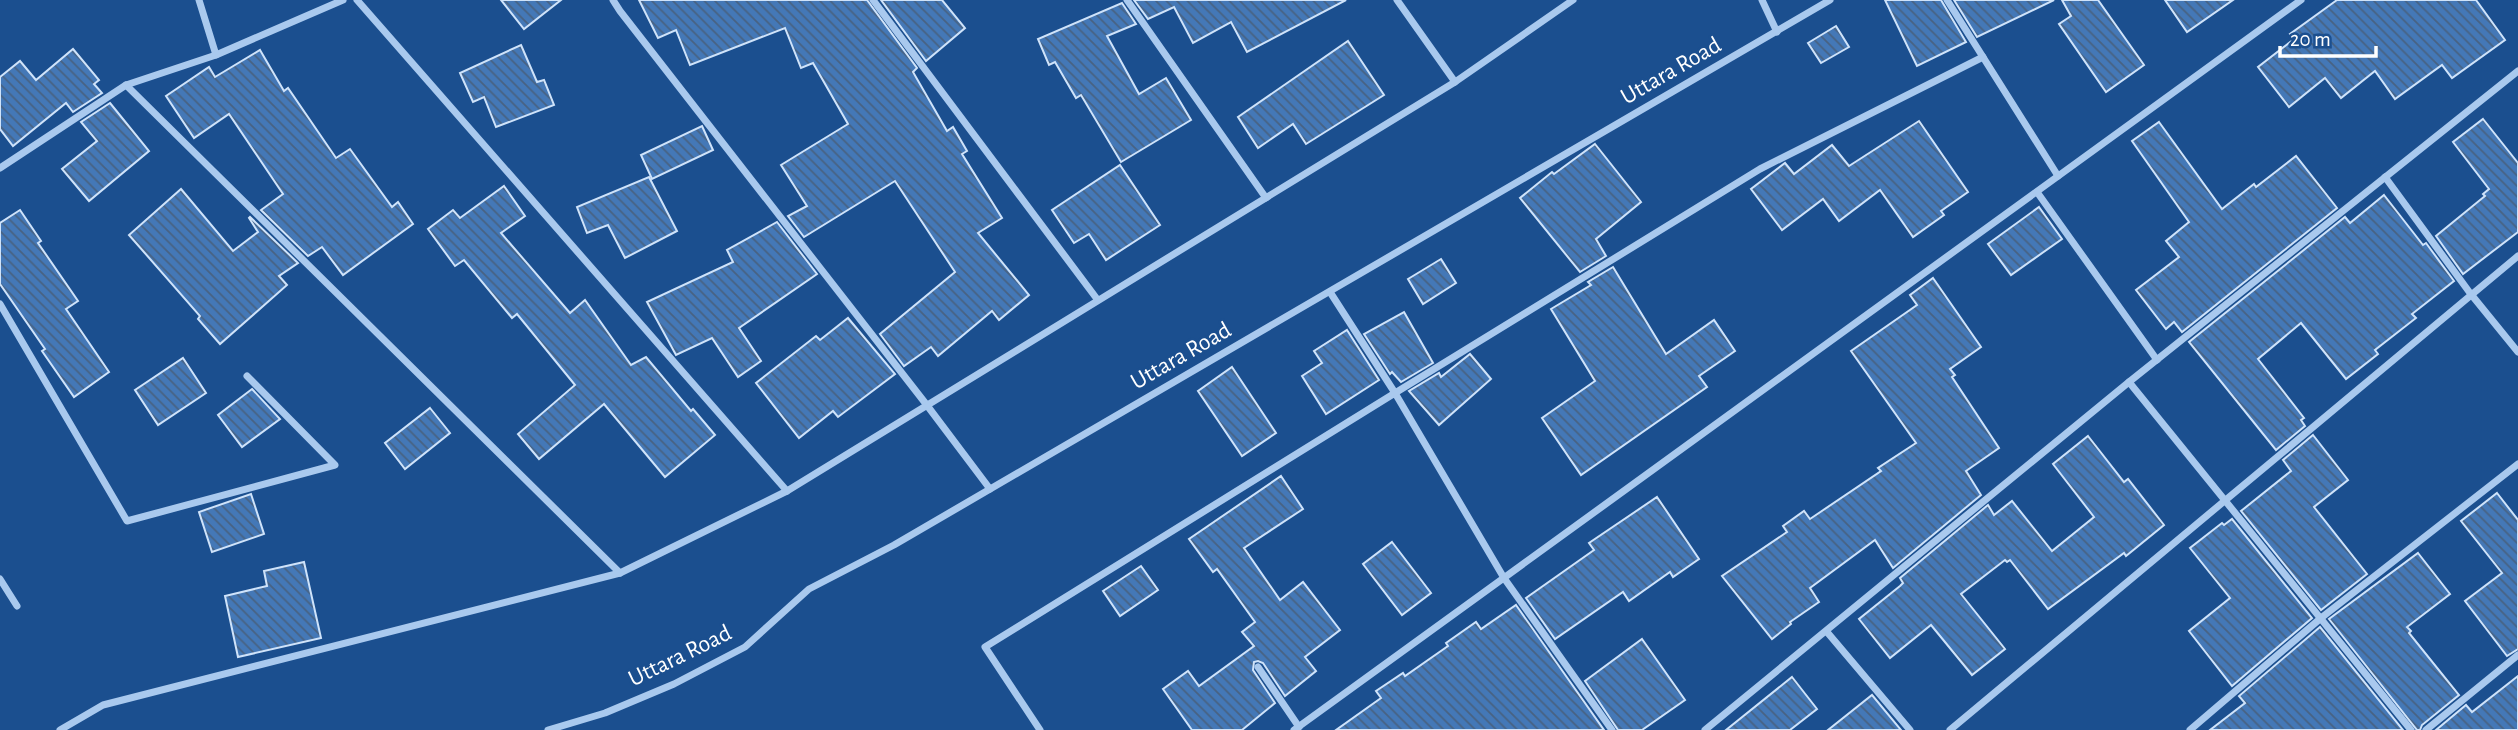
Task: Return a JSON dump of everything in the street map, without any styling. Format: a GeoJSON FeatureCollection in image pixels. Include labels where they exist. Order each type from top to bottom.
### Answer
{"type":"FeatureCollection","features":[{"type":"Feature","properties":{"kind":"street"},"geometry":{"type":"LineString","coordinates":[[199,0],[216,55]]}},
{"type":"Feature","properties":{"kind":"street"},"geometry":{"type":"LineString","coordinates":[[0,168],[126,85],[216,55],[342,0]]}},
{"type":"Feature","properties":{"kind":"street"},"geometry":{"type":"LineString","coordinates":[[357,0],[787,491]]}},
{"type":"Feature","properties":{"kind":"street"},"geometry":{"type":"LineString","coordinates":[[613,0],[990,489]]}},
{"type":"Feature","properties":{"kind":"street"},"geometry":{"type":"LineString","coordinates":[[873,0],[1097,299]]}},
{"type":"Feature","properties":{"kind":"street"},"geometry":{"type":"LineString","coordinates":[[1127,0],[1266,198]]}},
{"type":"Feature","properties":{"kind":"street"},"geometry":{"type":"LineString","coordinates":[[1397,0],[1455,82]]}},
{"type":"Feature","properties":{"kind":"street"},"geometry":{"type":"LineString","coordinates":[[60,730],[103,705],[620,573],[787,491],[1455,82],[1573,0]]}},
{"type":"Feature","properties":{"kind":"street","name":"Uttara Road"},"geometry":{"type":"LineString","coordinates":[[548,730],[605,713],[674,684],[745,647],[809,589],[894,545],[1830,0]]}},
{"type":"Feature","properties":{"kind":"street"},"geometry":{"type":"LineString","coordinates":[[1947,0],[2058,176]]}},
{"type":"Feature","properties":{"kind":"street"},"geometry":{"type":"LineString","coordinates":[[1258,667],[1297,728],[2301,0]]}},
{"type":"Feature","properties":{"kind":"street"},"geometry":{"type":"LineString","coordinates":[[1764,4],[1777,32]]}},
{"type":"Feature","properties":{"kind":"street"},"geometry":{"type":"LineString","coordinates":[[1040,730],[985,647],[1760,169],[1983,57]]}},
{"type":"Feature","properties":{"kind":"street"},"geometry":{"type":"LineString","coordinates":[[1705,730],[2129,382],[2518,71]]}},
{"type":"Feature","properties":{"kind":"street"},"geometry":{"type":"LineString","coordinates":[[126,85],[620,573]]}},
{"type":"Feature","properties":{"kind":"street"},"geometry":{"type":"LineString","coordinates":[[2385,177],[2470,293],[2518,352]]}},
{"type":"Feature","properties":{"kind":"street"},"geometry":{"type":"LineString","coordinates":[[2037,192],[2157,360]]}},
{"type":"Feature","properties":{"kind":"street"},"geometry":{"type":"LineString","coordinates":[[1950,730],[2470,293],[2518,256]]}},
{"type":"Feature","properties":{"kind":"street"},"geometry":{"type":"LineString","coordinates":[[1330,292],[1395,393],[1503,578],[1612,730]]}},
{"type":"Feature","properties":{"kind":"street"},"geometry":{"type":"LineString","coordinates":[[0,304],[127,522],[335,465],[247,376]]}},
{"type":"Feature","properties":{"kind":"street"},"geometry":{"type":"LineString","coordinates":[[2129,382],[2411,730]]}},
{"type":"Feature","properties":{"kind":"street"},"geometry":{"type":"LineString","coordinates":[[2190,730],[2320,618],[2518,464]]}},
{"type":"Feature","properties":{"kind":"street"},"geometry":{"type":"LineString","coordinates":[[0,579],[17,606]]}},
{"type":"Feature","properties":{"kind":"street"},"geometry":{"type":"LineString","coordinates":[[1827,632],[1910,730]]}},
{"type":"Feature","properties":{"kind":"street"},"geometry":{"type":"LineString","coordinates":[[2426,730],[2518,655]]}},
{"type":"Feature","properties":{"kind":"building"},"geometry":{"type":"Polygon","coordinates":[[[501,0],[561,0],[524,29],[501,0]]]}},
{"type":"Feature","properties":{"kind":"building"},"geometry":{"type":"Polygon","coordinates":[[[639,0],[867,0],[917,68],[913,72],[947,131],[953,127],[967,151],[962,154],[1002,218],[978,233],[1029,295],[999,320],[992,311],[938,356],[931,347],[904,366],[880,334],[955,272],[895,181],[804,237],[788,216],[807,206],[781,165],[848,124],[813,63],[801,68],[785,28],[690,65],[676,30],[658,38],[639,0]]]}},
{"type":"Feature","properties":{"kind":"building"},"geometry":{"type":"Polygon","coordinates":[[[881,0],[942,0],[965,28],[926,61],[881,0]]]}},
{"type":"Feature","properties":{"kind":"building"},"geometry":{"type":"Polygon","coordinates":[[[1134,0],[1346,0],[1247,52],[1231,22],[1193,43],[1174,7],[1148,19],[1134,0]]]}},
{"type":"Feature","properties":{"kind":"building"},"geometry":{"type":"Polygon","coordinates":[[[1885,0],[1941,0],[1966,42],[1917,66],[1885,0]]]}},
{"type":"Feature","properties":{"kind":"building"},"geometry":{"type":"Polygon","coordinates":[[[1954,0],[2054,0],[1977,37],[1954,0]]]}},
{"type":"Feature","properties":{"kind":"building"},"geometry":{"type":"Polygon","coordinates":[[[2062,0],[2098,0],[2144,65],[2106,92],[2059,24],[2071,16],[2062,0]]]}},
{"type":"Feature","properties":{"kind":"building"},"geometry":{"type":"Polygon","coordinates":[[[2165,0],[2233,0],[2187,32],[2165,0]]]}},
{"type":"Feature","properties":{"kind":"building"},"geometry":{"type":"Polygon","coordinates":[[[2337,0],[2476,0],[2505,40],[2452,78],[2442,65],[2395,99],[2375,71],[2341,98],[2325,78],[2289,107],[2258,67],[2294,39],[2290,34],[2337,0]]]}},
{"type":"Feature","properties":{"kind":"building"},"geometry":{"type":"Polygon","coordinates":[[[1122,3],[1136,24],[1107,36],[1139,94],[1166,78],[1191,120],[1121,162],[1081,95],[1076,98],[1055,62],[1049,65],[1038,39],[1122,3]]]}},
{"type":"Feature","properties":{"kind":"building"},"geometry":{"type":"Polygon","coordinates":[[[1836,26],[1849,47],[1821,63],[1808,43],[1836,26]]]}},
{"type":"Feature","properties":{"kind":"building"},"geometry":{"type":"Polygon","coordinates":[[[1348,41],[1384,95],[1306,144],[1293,124],[1258,148],[1238,117],[1348,41]]]}},
{"type":"Feature","properties":{"kind":"building"},"geometry":{"type":"Polygon","coordinates":[[[521,45],[537,82],[544,80],[554,105],[496,127],[484,97],[473,102],[460,73],[521,45]]]}},
{"type":"Feature","properties":{"kind":"building"},"geometry":{"type":"Polygon","coordinates":[[[73,49],[99,80],[94,84],[102,93],[73,112],[66,103],[13,146],[0,129],[0,77],[20,61],[36,80],[73,49]]]}},
{"type":"Feature","properties":{"kind":"building"},"geometry":{"type":"Polygon","coordinates":[[[260,50],[284,91],[288,88],[336,158],[350,149],[392,207],[398,202],[413,224],[343,275],[322,247],[308,256],[261,210],[283,194],[229,114],[194,138],[166,96],[209,67],[215,77],[260,50]]]}},
{"type":"Feature","properties":{"kind":"building"},"geometry":{"type":"Polygon","coordinates":[[[110,103],[149,151],[89,201],[62,169],[97,141],[81,122],[110,103]]]}},
{"type":"Feature","properties":{"kind":"building"},"geometry":{"type":"Polygon","coordinates":[[[2483,119],[2518,163],[2518,232],[2463,274],[2436,236],[2485,196],[2483,194],[2489,189],[2453,142],[2483,119]]]}},
{"type":"Feature","properties":{"kind":"building"},"geometry":{"type":"Polygon","coordinates":[[[1919,121],[1968,192],[1941,211],[1944,215],[1913,237],[1880,190],[1839,221],[1823,199],[1782,230],[1751,189],[1785,163],[1794,174],[1832,145],[1849,166],[1919,121]]]}},
{"type":"Feature","properties":{"kind":"building"},"geometry":{"type":"Polygon","coordinates":[[[2159,122],[2222,209],[2296,156],[2337,208],[2182,332],[2174,322],[2166,329],[2136,290],[2179,257],[2166,241],[2189,222],[2132,141],[2159,122]]]}},
{"type":"Feature","properties":{"kind":"building"},"geometry":{"type":"Polygon","coordinates":[[[702,126],[713,150],[652,179],[641,155],[702,126]]]}},
{"type":"Feature","properties":{"kind":"building"},"geometry":{"type":"Polygon","coordinates":[[[1595,144],[1641,202],[1596,239],[1606,256],[1580,272],[1520,198],[1552,172],[1554,174],[1595,144]]]}},
{"type":"Feature","properties":{"kind":"building"},"geometry":{"type":"Polygon","coordinates":[[[1120,165],[1160,225],[1106,260],[1089,234],[1074,243],[1052,210],[1120,165]]]}},
{"type":"Feature","properties":{"kind":"building"},"geometry":{"type":"Polygon","coordinates":[[[649,177],[677,231],[625,258],[608,225],[587,233],[577,207],[649,177]]]}},
{"type":"Feature","properties":{"kind":"building"},"geometry":{"type":"Polygon","coordinates":[[[504,186],[525,216],[501,233],[570,313],[585,300],[631,365],[646,357],[715,435],[665,477],[604,404],[539,459],[518,434],[575,385],[517,314],[512,318],[464,260],[455,266],[428,229],[453,210],[460,218],[504,186]]]}},
{"type":"Feature","properties":{"kind":"building"},"geometry":{"type":"Polygon","coordinates":[[[181,189],[233,251],[258,232],[250,217],[298,263],[279,276],[287,285],[220,344],[198,319],[200,316],[129,235],[181,189]]]}},
{"type":"Feature","properties":{"kind":"building"},"geometry":{"type":"Polygon","coordinates":[[[2384,195],[2423,245],[2426,243],[2454,281],[2412,314],[2416,318],[2375,350],[2378,354],[2346,379],[2301,323],[2258,359],[2304,418],[2301,420],[2305,426],[2276,450],[2189,342],[2345,217],[2350,223],[2384,195]]]}},
{"type":"Feature","properties":{"kind":"building"},"geometry":{"type":"Polygon","coordinates":[[[2039,207],[2062,239],[2011,275],[1988,244],[2039,207]]]}},
{"type":"Feature","properties":{"kind":"building"},"geometry":{"type":"Polygon","coordinates":[[[20,210],[41,241],[38,243],[78,301],[66,309],[109,372],[74,397],[0,284],[0,223],[20,210]]]}},
{"type":"Feature","properties":{"kind":"building"},"geometry":{"type":"Polygon","coordinates":[[[777,222],[817,274],[739,328],[761,361],[738,377],[712,338],[676,355],[647,302],[733,262],[727,250],[777,222]]]}},
{"type":"Feature","properties":{"kind":"building"},"geometry":{"type":"Polygon","coordinates":[[[1441,259],[1456,283],[1423,304],[1408,279],[1441,259]]]}},
{"type":"Feature","properties":{"kind":"building"},"geometry":{"type":"Polygon","coordinates":[[[1613,267],[1666,354],[1714,320],[1735,351],[1699,376],[1707,387],[1581,475],[1542,418],[1595,381],[1551,309],[1591,285],[1588,282],[1613,267]]]}},
{"type":"Feature","properties":{"kind":"building"},"geometry":{"type":"Polygon","coordinates":[[[1933,278],[1981,347],[1950,369],[1955,375],[1952,377],[1999,448],[1966,471],[1981,495],[1893,568],[1875,540],[1810,588],[1819,602],[1790,622],[1791,624],[1772,639],[1722,576],[1787,532],[1783,526],[1804,511],[1810,519],[1881,471],[1878,468],[1916,443],[1851,351],[1917,305],[1910,295],[1933,278]]]}},
{"type":"Feature","properties":{"kind":"building"},"geometry":{"type":"Polygon","coordinates":[[[1404,312],[1433,363],[1401,382],[1392,372],[1390,374],[1364,334],[1404,312]]]}},
{"type":"Feature","properties":{"kind":"building"},"geometry":{"type":"Polygon","coordinates":[[[848,318],[895,374],[838,417],[833,411],[799,438],[756,383],[816,336],[820,340],[848,318]]]}},
{"type":"Feature","properties":{"kind":"building"},"geometry":{"type":"Polygon","coordinates":[[[1347,330],[1379,380],[1326,414],[1302,376],[1322,363],[1314,351],[1347,330]]]}},
{"type":"Feature","properties":{"kind":"building"},"geometry":{"type":"Polygon","coordinates":[[[1470,354],[1491,379],[1439,425],[1409,391],[1439,373],[1441,377],[1470,354]]]}},
{"type":"Feature","properties":{"kind":"building"},"geometry":{"type":"Polygon","coordinates":[[[183,358],[206,393],[158,425],[135,390],[183,358]]]}},
{"type":"Feature","properties":{"kind":"building"},"geometry":{"type":"Polygon","coordinates":[[[1232,367],[1276,433],[1242,456],[1198,391],[1232,367]]]}},
{"type":"Feature","properties":{"kind":"building"},"geometry":{"type":"Polygon","coordinates":[[[252,389],[280,419],[242,447],[218,415],[252,389]]]}},
{"type":"Feature","properties":{"kind":"building"},"geometry":{"type":"Polygon","coordinates":[[[430,408],[450,433],[405,469],[385,443],[430,408]]]}},
{"type":"Feature","properties":{"kind":"building"},"geometry":{"type":"Polygon","coordinates":[[[2313,435],[2348,480],[2314,507],[2367,574],[2321,610],[2241,511],[2291,471],[2283,460],[2313,435]]]}},
{"type":"Feature","properties":{"kind":"building"},"geometry":{"type":"Polygon","coordinates":[[[2088,436],[2124,482],[2128,479],[2164,525],[2126,556],[2124,553],[2048,609],[2010,560],[2005,560],[1961,594],[2005,649],[1972,675],[1931,625],[1890,658],[1859,619],[1903,583],[1900,578],[1988,505],[1994,515],[2012,501],[2052,551],[2094,517],[2053,464],[2088,436]]]}},
{"type":"Feature","properties":{"kind":"building"},"geometry":{"type":"Polygon","coordinates":[[[1281,476],[1303,509],[1244,548],[1280,600],[1303,582],[1340,630],[1305,657],[1316,671],[1285,696],[1263,663],[1254,662],[1253,670],[1275,703],[1242,730],[1192,730],[1163,689],[1188,671],[1199,686],[1254,646],[1242,632],[1255,622],[1217,569],[1213,572],[1189,539],[1281,476]]]}},
{"type":"Feature","properties":{"kind":"building"},"geometry":{"type":"Polygon","coordinates":[[[2497,493],[2518,520],[2518,649],[2507,656],[2465,601],[2502,573],[2461,521],[2497,493]]]}},
{"type":"Feature","properties":{"kind":"building"},"geometry":{"type":"Polygon","coordinates":[[[251,494],[264,534],[212,552],[199,512],[251,494]]]}},
{"type":"Feature","properties":{"kind":"building"},"geometry":{"type":"Polygon","coordinates":[[[1657,497],[1699,559],[1673,577],[1670,572],[1629,601],[1623,592],[1555,639],[1526,598],[1594,550],[1589,543],[1657,497]]]}},
{"type":"Feature","properties":{"kind":"building"},"geometry":{"type":"Polygon","coordinates":[[[2232,519],[2312,618],[2232,686],[2189,631],[2230,598],[2190,548],[2222,523],[2224,525],[2232,519]]]}},
{"type":"Feature","properties":{"kind":"building"},"geometry":{"type":"Polygon","coordinates":[[[1392,542],[1431,593],[1402,615],[1363,564],[1392,542]]]}},
{"type":"Feature","properties":{"kind":"building"},"geometry":{"type":"Polygon","coordinates":[[[2418,553],[2450,594],[2407,627],[2459,695],[2422,725],[2420,730],[2417,730],[2329,619],[2418,553]]]}},
{"type":"Feature","properties":{"kind":"building"},"geometry":{"type":"Polygon","coordinates":[[[304,562],[321,638],[238,657],[225,596],[267,586],[264,571],[304,562]]]}},
{"type":"Feature","properties":{"kind":"building"},"geometry":{"type":"Polygon","coordinates":[[[1141,566],[1158,590],[1120,616],[1103,591],[1141,566]]]}},
{"type":"Feature","properties":{"kind":"building"},"geometry":{"type":"Polygon","coordinates":[[[1516,605],[1604,730],[1336,730],[1381,698],[1376,691],[1403,673],[1405,676],[1448,646],[1446,643],[1476,622],[1481,629],[1516,605]]]}},
{"type":"Feature","properties":{"kind":"building"},"geometry":{"type":"Polygon","coordinates":[[[2320,627],[2403,730],[2210,730],[2245,703],[2239,696],[2320,627]]]}},
{"type":"Feature","properties":{"kind":"building"},"geometry":{"type":"Polygon","coordinates":[[[1642,639],[1685,700],[1642,730],[1618,730],[1585,681],[1642,639]]]}},
{"type":"Feature","properties":{"kind":"building"},"geometry":{"type":"Polygon","coordinates":[[[2518,676],[2518,730],[2436,730],[2466,705],[2472,712],[2518,676]]]}},
{"type":"Feature","properties":{"kind":"building"},"geometry":{"type":"Polygon","coordinates":[[[1792,677],[1817,709],[1790,730],[1726,730],[1792,677]]]}},
{"type":"Feature","properties":{"kind":"building"},"geometry":{"type":"Polygon","coordinates":[[[1872,695],[1901,730],[1828,730],[1872,695]]]}}]}
